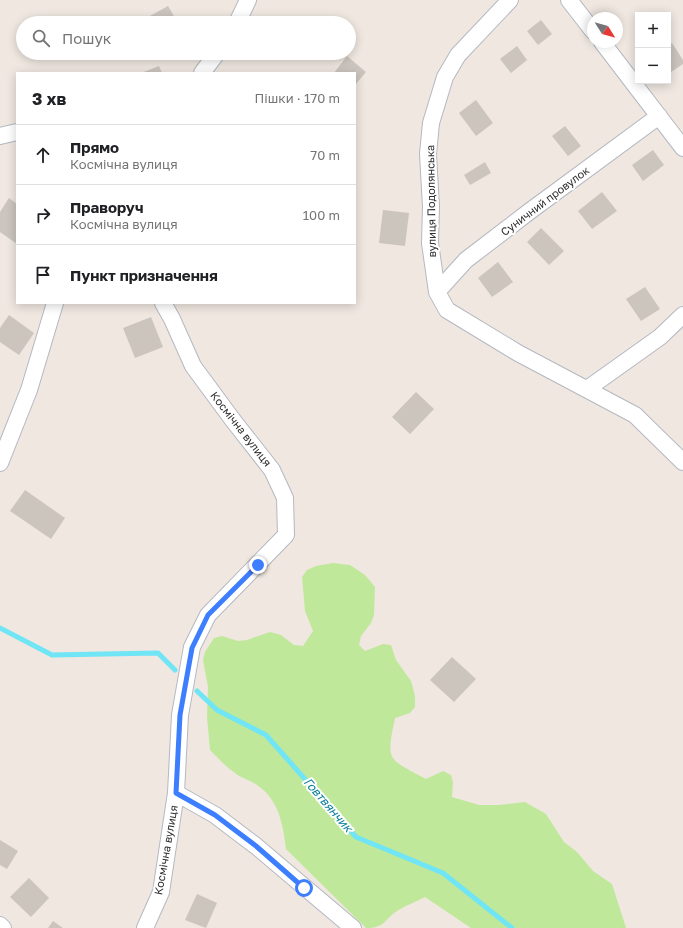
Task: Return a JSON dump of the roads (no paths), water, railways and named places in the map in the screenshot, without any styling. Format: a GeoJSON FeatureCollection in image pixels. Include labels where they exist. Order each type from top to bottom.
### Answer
{"type":"FeatureCollection","features":[{"type":"Feature","properties":{"kind":"street"},"geometry":{"type":"LineString","coordinates":[[240,16],[248,0]]}},
{"type":"Feature","properties":{"kind":"street","name":"вулиця Подолянська"},"geometry":{"type":"LineString","coordinates":[[510,0],[458,55],[445,77],[431,124],[428,154],[431,206],[430,243],[437,292],[447,310],[518,353],[635,414],[683,462]]}},
{"type":"Feature","properties":{"kind":"street"},"geometry":{"type":"LineString","coordinates":[[569,0],[587,23]]}},
{"type":"Feature","properties":{"kind":"street"},"geometry":{"type":"LineString","coordinates":[[607,48],[683,148]]}},
{"type":"Feature","properties":{"kind":"street"},"geometry":{"type":"LineString","coordinates":[[203,72],[212,60]]}},
{"type":"Feature","properties":{"kind":"street","name":"Суничний провулок"},"geometry":{"type":"LineString","coordinates":[[437,292],[466,260],[659,116]]}},
{"type":"Feature","properties":{"kind":"street"},"geometry":{"type":"LineString","coordinates":[[0,136],[16,132]]}},
{"type":"Feature","properties":{"kind":"street"},"geometry":{"type":"LineString","coordinates":[[0,463],[29,390],[55,304]]}},
{"type":"Feature","properties":{"kind":"street","name":"Космічна вулиця"},"geometry":{"type":"LineString","coordinates":[[145,928],[161,892],[176,793],[180,715],[192,648],[208,615],[286,535],[285,498],[272,470],[193,366],[164,304]]}},
{"type":"Feature","properties":{"kind":"street"},"geometry":{"type":"LineString","coordinates":[[586,389],[660,337],[683,315]]}},
{"type":"Feature","properties":{"kind":"street","name":"Космічна вулиця"},"geometry":{"type":"LineString","coordinates":[[176,793],[215,815],[256,846],[353,928]]}},
{"type":"Feature","properties":{"kind":"street"},"geometry":{"type":"LineString","coordinates":[[0,925],[3,928]]}},
{"type":"Feature","properties":{"kind":"waterway","name":"Говтвянчик"},"geometry":{"type":"LineString","coordinates":[[0,628],[52,655],[158,653],[175,670]]}},
{"type":"Feature","properties":{"kind":"waterway","name":"Говтвянчик"},"geometry":{"type":"LineString","coordinates":[[197,691],[217,710],[266,735],[356,837],[443,873],[512,928]]}}]}
